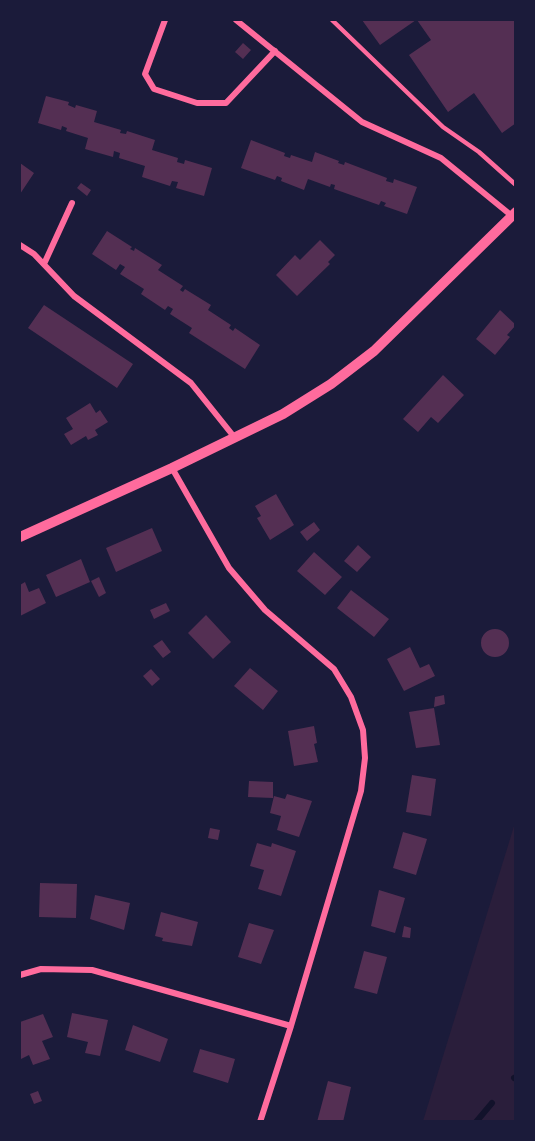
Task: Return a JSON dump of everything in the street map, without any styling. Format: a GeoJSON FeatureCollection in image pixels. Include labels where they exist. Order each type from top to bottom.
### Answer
{"type":"FeatureCollection","features":[{"type":"Feature","properties":{"kind":"street"},"geometry":{"type":"LineString","coordinates":[[165,20],[145,74],[154,90],[197,102],[226,103],[275,51]]}},
{"type":"Feature","properties":{"kind":"street"},"geometry":{"type":"LineString","coordinates":[[20,537],[235,438],[283,414],[331,384],[374,351],[514,214],[441,158],[362,122],[236,20]]}},
{"type":"Feature","properties":{"kind":"street"},"geometry":{"type":"LineString","coordinates":[[44,264],[72,203]]}},
{"type":"Feature","properties":{"kind":"street"},"geometry":{"type":"LineString","coordinates":[[20,245],[34,254],[74,296],[191,383],[235,438]]}},
{"type":"Feature","properties":{"kind":"street"},"geometry":{"type":"LineString","coordinates":[[172,468],[229,568],[265,610],[333,669],[351,697],[363,730],[365,758],[361,791],[260,1122]]}},
{"type":"Feature","properties":{"kind":"street"},"geometry":{"type":"LineString","coordinates":[[20,975],[41,969],[92,970],[291,1026]]}},
{"type":"Feature","properties":{"kind":"lane"},"geometry":{"type":"LineString","coordinates":[[332,20],[443,127],[479,152],[516,185]]}},
{"type":"Feature","properties":{"kind":"shaded area"},"geometry":{"type":"Polygon","coordinates":[[[515,823],[515,1121],[423,1121],[515,823]]]}},
{"type":"Feature","properties":{"kind":"building"},"geometry":{"type":"Polygon","coordinates":[[[362,20],[416,20],[380,45],[362,20]]]}},
{"type":"Feature","properties":{"kind":"building"},"geometry":{"type":"Polygon","coordinates":[[[417,20],[516,20],[516,123],[502,133],[474,93],[448,112],[409,55],[431,40],[417,20]]]}},
{"type":"Feature","properties":{"kind":"building"},"geometry":{"type":"Polygon","coordinates":[[[243,43],[251,50],[243,59],[235,52],[243,43]]]}},
{"type":"Feature","properties":{"kind":"building"},"geometry":{"type":"Polygon","coordinates":[[[46,96],[69,102],[68,105],[75,108],[76,105],[97,111],[94,122],[121,130],[120,133],[126,134],[127,131],[155,140],[152,150],[178,158],[177,162],[184,164],[185,160],[212,168],[204,196],[176,188],[178,182],[172,181],[170,186],[142,177],[145,166],[119,158],[120,153],[114,151],[113,157],[85,149],[88,138],[66,131],[67,128],[62,126],[61,130],[38,123],[46,96]]]}},
{"type":"Feature","properties":{"kind":"building"},"geometry":{"type":"Polygon","coordinates":[[[251,140],[285,153],[284,156],[290,158],[291,155],[312,162],[315,152],[339,161],[338,163],[344,165],[345,162],[387,178],[386,181],[393,183],[394,179],[417,187],[407,214],[384,206],[386,203],[381,201],[379,205],[334,189],[335,185],[331,184],[330,187],[308,179],[304,190],[281,181],[282,178],[277,176],[275,180],[241,168],[251,140]]]}},
{"type":"Feature","properties":{"kind":"building"},"geometry":{"type":"Polygon","coordinates":[[[20,163],[34,173],[20,194],[20,163]]]}},
{"type":"Feature","properties":{"kind":"building"},"geometry":{"type":"Polygon","coordinates":[[[81,183],[91,190],[87,196],[77,188],[81,183]]]}},
{"type":"Feature","properties":{"kind":"building"},"geometry":{"type":"Polygon","coordinates":[[[107,231],[132,247],[130,249],[134,251],[135,248],[162,265],[158,270],[183,286],[180,290],[183,292],[185,289],[211,305],[208,310],[231,325],[229,328],[233,331],[235,328],[260,345],[245,369],[189,333],[192,328],[170,314],[173,309],[168,306],[165,310],[141,294],[144,289],[120,274],[125,267],[120,264],[116,270],[92,254],[107,231]]]}},
{"type":"Feature","properties":{"kind":"building"},"geometry":{"type":"Polygon","coordinates":[[[320,240],[335,255],[328,262],[330,264],[297,296],[276,275],[295,255],[300,260],[320,240]]]}},
{"type":"Feature","properties":{"kind":"building"},"geometry":{"type":"Polygon","coordinates":[[[44,305],[133,364],[117,388],[28,328],[44,305]]]}},
{"type":"Feature","properties":{"kind":"building"},"geometry":{"type":"Polygon","coordinates":[[[500,310],[516,325],[507,335],[510,337],[495,355],[476,339],[500,310]]]}},
{"type":"Feature","properties":{"kind":"building"},"geometry":{"type":"Polygon","coordinates":[[[443,375],[464,395],[438,423],[431,417],[418,432],[403,419],[443,375]]]}},
{"type":"Feature","properties":{"kind":"building"},"geometry":{"type":"Polygon","coordinates":[[[90,403],[96,413],[100,410],[108,422],[95,430],[98,435],[88,440],[86,436],[71,445],[64,434],[73,429],[66,418],[90,403]]]}},
{"type":"Feature","properties":{"kind":"building"},"geometry":{"type":"Polygon","coordinates":[[[276,494],[294,525],[270,540],[257,518],[261,516],[255,506],[276,494]]]}},
{"type":"Feature","properties":{"kind":"building"},"geometry":{"type":"Polygon","coordinates":[[[314,522],[320,530],[307,541],[300,532],[314,522]]]}},
{"type":"Feature","properties":{"kind":"building"},"geometry":{"type":"Polygon","coordinates":[[[152,528],[162,551],[116,572],[106,548],[152,528]]]}},
{"type":"Feature","properties":{"kind":"building"},"geometry":{"type":"Polygon","coordinates":[[[358,545],[371,557],[357,572],[344,561],[358,545]]]}},
{"type":"Feature","properties":{"kind":"building"},"geometry":{"type":"Polygon","coordinates":[[[314,552],[342,577],[325,595],[297,571],[314,552]]]}},
{"type":"Feature","properties":{"kind":"building"},"geometry":{"type":"Polygon","coordinates":[[[81,559],[90,582],[56,597],[46,575],[81,559]]]}},
{"type":"Feature","properties":{"kind":"building"},"geometry":{"type":"Polygon","coordinates":[[[99,577],[106,593],[99,597],[91,581],[99,577]]]}},
{"type":"Feature","properties":{"kind":"building"},"geometry":{"type":"Polygon","coordinates":[[[25,582],[29,592],[39,588],[46,603],[20,616],[20,585],[25,582]]]}},
{"type":"Feature","properties":{"kind":"building"},"geometry":{"type":"Polygon","coordinates":[[[351,590],[389,619],[374,637],[337,608],[351,590]]]}},
{"type":"Feature","properties":{"kind":"building"},"geometry":{"type":"Polygon","coordinates":[[[166,603],[170,611],[154,619],[150,610],[166,603]]]}},
{"type":"Feature","properties":{"kind":"building"},"geometry":{"type":"Polygon","coordinates":[[[206,615],[231,642],[213,659],[188,633],[206,615]]]}},
{"type":"Feature","properties":{"kind":"building"},"geometry":{"type":"Polygon","coordinates":[[[495,629],[505,633],[509,643],[505,653],[495,657],[485,653],[481,643],[485,633],[495,629]]]}},
{"type":"Feature","properties":{"kind":"building"},"geometry":{"type":"Polygon","coordinates":[[[162,640],[171,652],[163,658],[153,646],[162,640]]]}},
{"type":"Feature","properties":{"kind":"building"},"geometry":{"type":"Polygon","coordinates":[[[410,647],[420,668],[429,664],[435,676],[404,691],[387,659],[410,647]]]}},
{"type":"Feature","properties":{"kind":"building"},"geometry":{"type":"Polygon","coordinates":[[[250,668],[278,691],[263,710],[234,686],[250,668]]]}},
{"type":"Feature","properties":{"kind":"building"},"geometry":{"type":"Polygon","coordinates":[[[151,669],[160,679],[152,686],[143,676],[151,669]]]}},
{"type":"Feature","properties":{"kind":"building"},"geometry":{"type":"Polygon","coordinates":[[[444,695],[445,704],[434,707],[435,697],[444,695]]]}},
{"type":"Feature","properties":{"kind":"building"},"geometry":{"type":"Polygon","coordinates":[[[434,708],[440,745],[416,748],[409,712],[434,708]]]}},
{"type":"Feature","properties":{"kind":"building"},"geometry":{"type":"Polygon","coordinates":[[[314,726],[317,743],[314,744],[318,762],[294,766],[288,731],[314,726]]]}},
{"type":"Feature","properties":{"kind":"building"},"geometry":{"type":"Polygon","coordinates":[[[412,775],[436,779],[431,816],[406,812],[412,775]]]}},
{"type":"Feature","properties":{"kind":"building"},"geometry":{"type":"Polygon","coordinates":[[[249,781],[273,782],[273,798],[248,797],[249,781]]]}},
{"type":"Feature","properties":{"kind":"building"},"geometry":{"type":"Polygon","coordinates":[[[287,794],[312,801],[299,837],[277,830],[281,816],[270,813],[274,796],[285,799],[287,794]]]}},
{"type":"Feature","properties":{"kind":"building"},"geometry":{"type":"Polygon","coordinates":[[[210,828],[220,830],[218,840],[208,838],[210,828]]]}},
{"type":"Feature","properties":{"kind":"building"},"geometry":{"type":"Polygon","coordinates":[[[403,832],[427,839],[416,875],[393,868],[403,832]]]}},
{"type":"Feature","properties":{"kind":"building"},"geometry":{"type":"Polygon","coordinates":[[[257,843],[271,847],[272,843],[296,851],[281,896],[258,889],[264,870],[250,866],[257,843]]]}},
{"type":"Feature","properties":{"kind":"building"},"geometry":{"type":"Polygon","coordinates":[[[40,883],[77,884],[76,918],[39,917],[40,883]]]}},
{"type":"Feature","properties":{"kind":"building"},"geometry":{"type":"Polygon","coordinates":[[[379,890],[405,898],[395,933],[371,926],[379,890]]]}},
{"type":"Feature","properties":{"kind":"building"},"geometry":{"type":"Polygon","coordinates":[[[95,895],[130,903],[124,930],[90,919],[95,895]]]}},
{"type":"Feature","properties":{"kind":"building"},"geometry":{"type":"Polygon","coordinates":[[[161,912],[198,922],[192,946],[162,941],[163,938],[155,936],[161,912]]]}},
{"type":"Feature","properties":{"kind":"building"},"geometry":{"type":"Polygon","coordinates":[[[249,923],[274,930],[261,964],[238,957],[249,923]]]}},
{"type":"Feature","properties":{"kind":"building"},"geometry":{"type":"Polygon","coordinates":[[[404,926],[411,928],[410,938],[402,937],[404,926]]]}},
{"type":"Feature","properties":{"kind":"building"},"geometry":{"type":"Polygon","coordinates":[[[364,951],[387,957],[377,994],[354,988],[364,951]]]}},
{"type":"Feature","properties":{"kind":"building"},"geometry":{"type":"Polygon","coordinates":[[[72,1013],[108,1020],[100,1056],[85,1053],[88,1042],[67,1037],[72,1013]]]}},
{"type":"Feature","properties":{"kind":"building"},"geometry":{"type":"Polygon","coordinates":[[[43,1014],[53,1037],[42,1041],[50,1059],[33,1065],[29,1055],[21,1059],[20,1022],[43,1014]]]}},
{"type":"Feature","properties":{"kind":"building"},"geometry":{"type":"Polygon","coordinates":[[[133,1025],[168,1039],[160,1062],[125,1050],[133,1025]]]}},
{"type":"Feature","properties":{"kind":"building"},"geometry":{"type":"Polygon","coordinates":[[[200,1049],[235,1059],[228,1083],[193,1072],[200,1049]]]}},
{"type":"Feature","properties":{"kind":"building"},"geometry":{"type":"Polygon","coordinates":[[[328,1081],[351,1087],[343,1122],[317,1122],[328,1081]]]}},
{"type":"Feature","properties":{"kind":"building"},"geometry":{"type":"Polygon","coordinates":[[[38,1091],[42,1101],[34,1104],[30,1094],[38,1091]]]}},
{"type":"Feature","properties":{"kind":"waterway"},"geometry":{"type":"LineString","coordinates":[[476,1122],[492,1103]]}}]}
